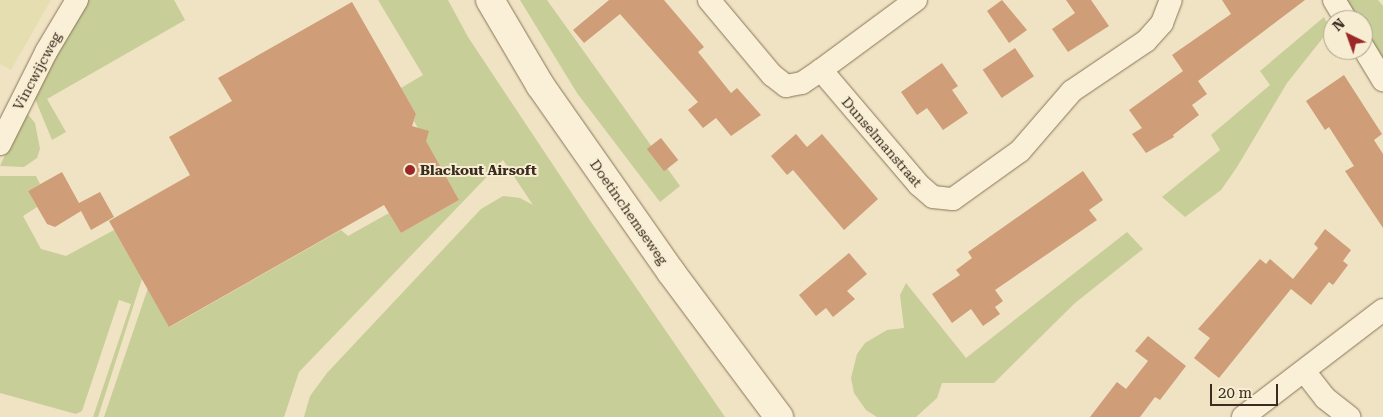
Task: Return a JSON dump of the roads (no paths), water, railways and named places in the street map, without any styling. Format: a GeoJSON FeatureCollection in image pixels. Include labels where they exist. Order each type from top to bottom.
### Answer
{"type":"FeatureCollection","features":[{"type":"Feature","properties":{"kind":"main road","name":"Doetinchemseweg"},"geometry":{"type":"LineString","coordinates":[[490,0],[563,118],[671,272],[779,417]]}},
{"type":"Feature","properties":{"kind":"street","name":"Vincwijcweg"},"geometry":{"type":"LineString","coordinates":[[0,144],[46,52],[77,0]]}},
{"type":"Feature","properties":{"kind":"street"},"geometry":{"type":"LineString","coordinates":[[709,0],[772,75],[786,86],[802,82],[821,70],[916,0]]}},
{"type":"Feature","properties":{"kind":"street","name":"Dunselmanstraat"},"geometry":{"type":"LineString","coordinates":[[821,70],[919,185],[933,197],[953,199],[1020,151],[1072,91],[1146,41],[1162,23],[1172,0]]}},
{"type":"Feature","properties":{"kind":"street"},"geometry":{"type":"LineString","coordinates":[[1371,60],[1383,80]]}},
{"type":"Feature","properties":{"kind":"street"},"geometry":{"type":"LineString","coordinates":[[1242,417],[1383,310]]}},
{"type":"Feature","properties":{"kind":"street"},"geometry":{"type":"LineString","coordinates":[[1304,371],[1325,398],[1349,417]]}},
{"type":"Feature","properties":{"kind":"place","name":"Blackout Airsoft"},"geometry":{"type":"Point","coordinates":[410,170]}}]}
